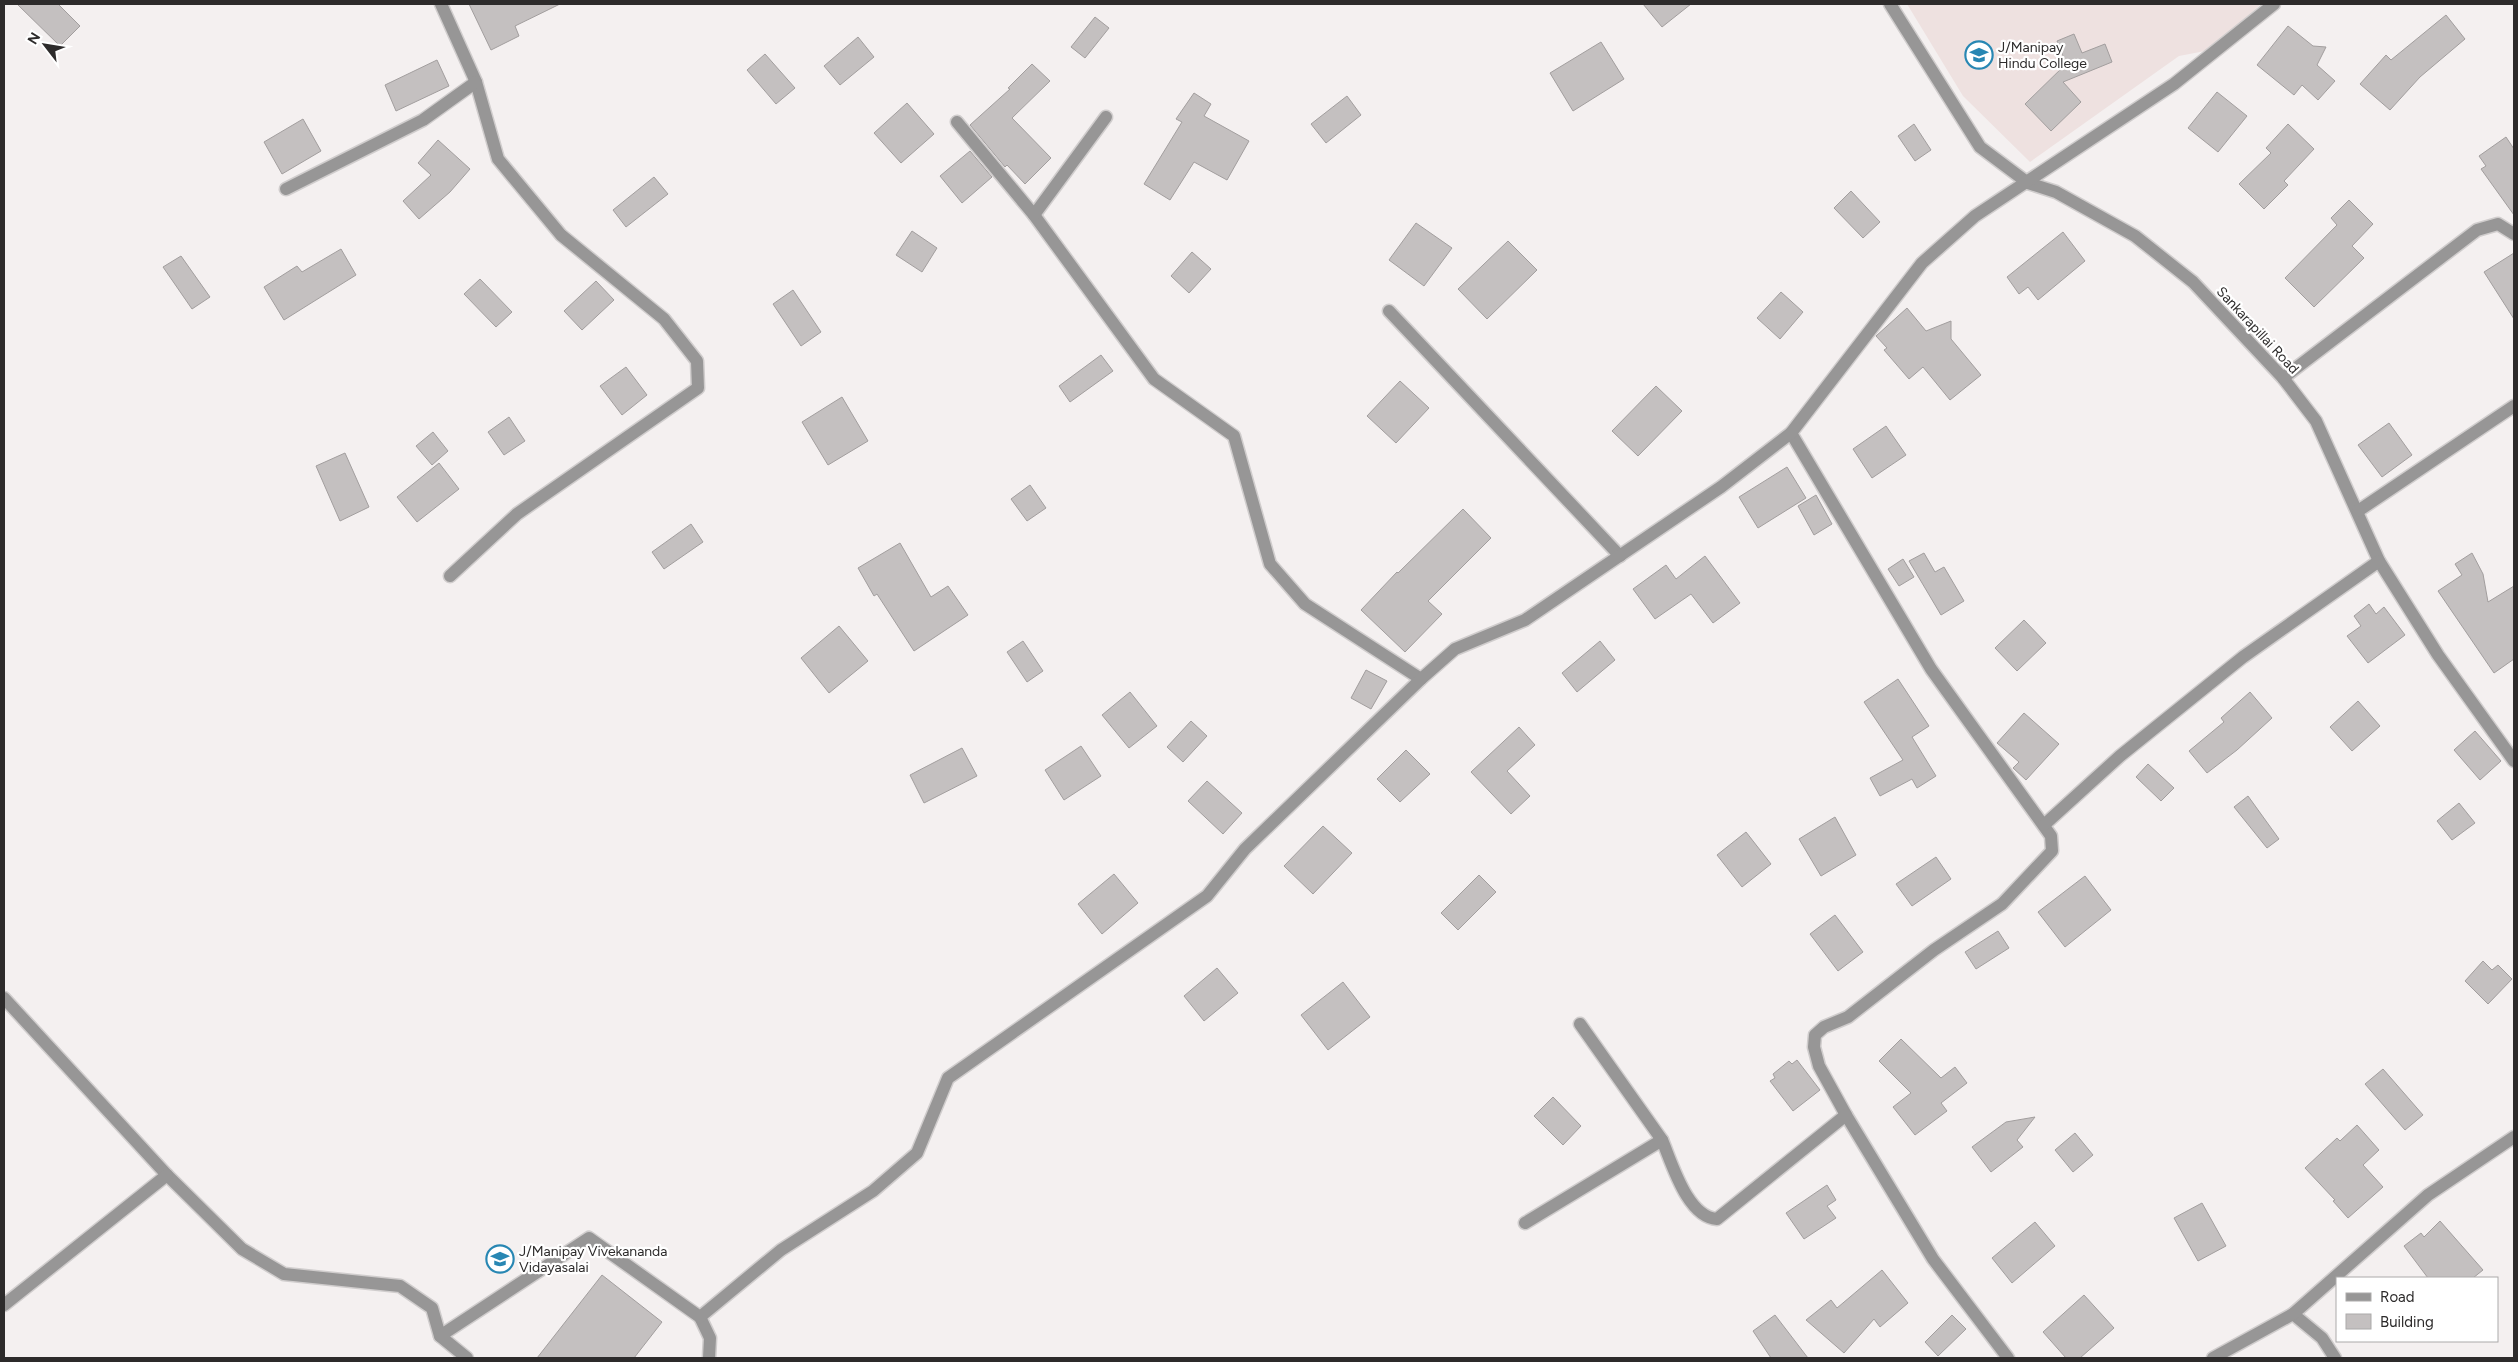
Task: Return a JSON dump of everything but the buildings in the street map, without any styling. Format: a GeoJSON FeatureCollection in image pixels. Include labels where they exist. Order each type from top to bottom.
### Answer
{"type":"FeatureCollection","features":[{"type":"Feature","properties":{"kind":"street"},"geometry":{"type":"LineString","coordinates":[[441,4],[476,82],[498,159],[561,235],[664,319],[697,361],[698,388],[517,514],[450,576]]}},
{"type":"Feature","properties":{"kind":"street","name":"Sankarapillai Road"},"geometry":{"type":"LineString","coordinates":[[1890,4],[1980,147],[2028,182],[2056,192],[2135,236],[2193,282],[2283,378],[2316,421],[2379,561],[2438,655],[2514,762]]}},
{"type":"Feature","properties":{"kind":"street"},"geometry":{"type":"LineString","coordinates":[[700,1317],[781,1250],[873,1191],[917,1153],[948,1078],[1207,896],[1245,849],[1421,679],[1455,649],[1525,620],[1720,488],[1791,433],[1922,263],[1975,216],[2174,84],[2274,4]]}},
{"type":"Feature","properties":{"kind":"street"},"geometry":{"type":"LineString","coordinates":[[286,189],[423,120],[476,82]]}},
{"type":"Feature","properties":{"kind":"street"},"geometry":{"type":"LineString","coordinates":[[1034,215],[1106,117]]}},
{"type":"Feature","properties":{"kind":"street"},"geometry":{"type":"LineString","coordinates":[[957,122],[1034,215],[1154,379],[1234,436],[1270,564],[1305,604],[1421,679]]}},
{"type":"Feature","properties":{"kind":"street"},"geometry":{"type":"LineString","coordinates":[[2283,378],[2477,230],[2498,224],[2514,234]]}},
{"type":"Feature","properties":{"kind":"street"},"geometry":{"type":"LineString","coordinates":[[1389,311],[1620,556]]}},
{"type":"Feature","properties":{"kind":"street"},"geometry":{"type":"LineString","coordinates":[[2358,511],[2514,406]]}},
{"type":"Feature","properties":{"kind":"street"},"geometry":{"type":"LineString","coordinates":[[1791,433],[1931,668],[2051,836],[2052,851],[2002,904],[1934,950],[1848,1017],[1824,1027],[1815,1035],[1814,1047],[1819,1066],[1846,1115],[1933,1259],[2008,1358]]}},
{"type":"Feature","properties":{"kind":"street"},"geometry":{"type":"LineString","coordinates":[[2044,825],[2120,756],[2243,657],[2379,561]]}},
{"type":"Feature","properties":{"kind":"street"},"geometry":{"type":"LineString","coordinates":[[4,998],[166,1175],[242,1249],[284,1274],[400,1286],[432,1308],[440,1336],[467,1358]]}},
{"type":"Feature","properties":{"kind":"street"},"geometry":{"type":"LineString","coordinates":[[1580,1024],[1662,1140],[1687,1196],[1706,1217],[1717,1219],[1846,1115]]}},
{"type":"Feature","properties":{"kind":"street"},"geometry":{"type":"LineString","coordinates":[[2213,1358],[2293,1314],[2428,1195],[2514,1137]]}},
{"type":"Feature","properties":{"kind":"street"},"geometry":{"type":"LineString","coordinates":[[1525,1223],[1662,1140]]}},
{"type":"Feature","properties":{"kind":"street"},"geometry":{"type":"LineString","coordinates":[[4,1305],[166,1175]]}},
{"type":"Feature","properties":{"kind":"street"},"geometry":{"type":"LineString","coordinates":[[440,1336],[589,1238],[700,1317],[710,1338],[709,1358]]}},
{"type":"Feature","properties":{"kind":"street"},"geometry":{"type":"LineString","coordinates":[[2293,1314],[2322,1338],[2336,1358]]}},
{"type":"Feature","properties":{"kind":"shaded area"},"geometry":{"type":"Polygon","coordinates":[[[1907,4],[2261,4],[2210,50],[2179,56],[2030,162],[1963,96],[1907,4]]]}},
{"type":"Feature","properties":{"kind":"place","name":"J/Manipay Hindu College"},"geometry":{"type":"Point","coordinates":[1979,55]}},
{"type":"Feature","properties":{"kind":"place","name":"J/Manipay Vivekananda Vidayasalai"},"geometry":{"type":"Point","coordinates":[500,1259]}}]}
